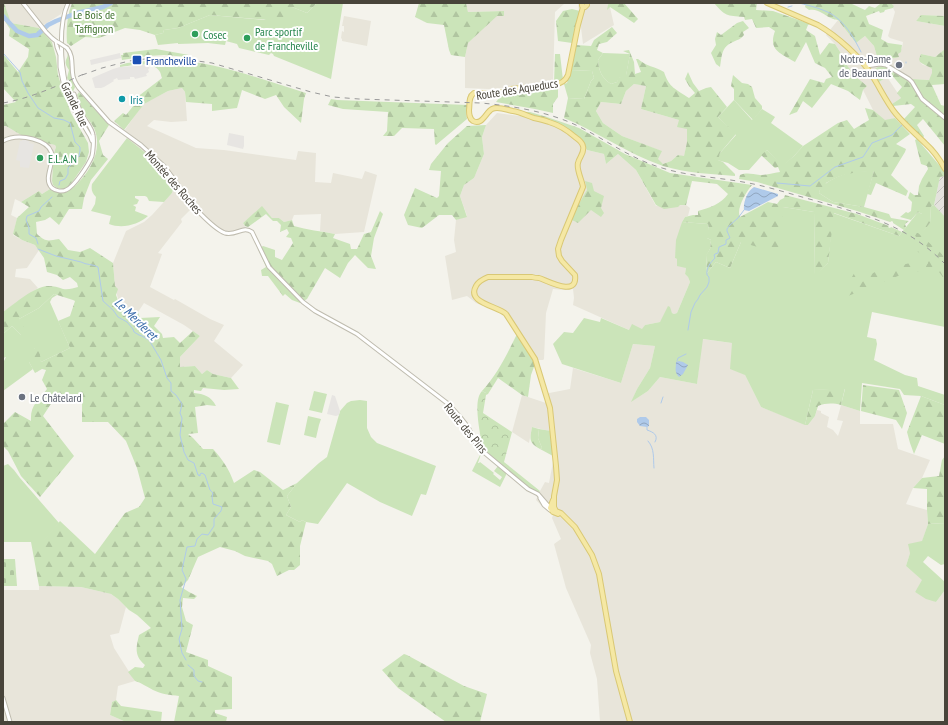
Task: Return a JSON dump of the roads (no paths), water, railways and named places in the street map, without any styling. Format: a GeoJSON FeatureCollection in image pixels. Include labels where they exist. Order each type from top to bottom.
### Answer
{"type":"FeatureCollection","features":[{"type":"Feature","properties":{"kind":"main road"},"geometry":{"type":"LineString","coordinates":[[583,5],[586,6],[587,3]]}},
{"type":"Feature","properties":{"kind":"main road"},"geometry":{"type":"LineString","coordinates":[[767,3],[818,25],[836,38],[860,60],[866,66],[892,109],[902,121],[928,145],[945,169]]}},
{"type":"Feature","properties":{"kind":"main road","name":"Route des Aqueducs"},"geometry":{"type":"LineString","coordinates":[[551,507],[557,480],[550,408],[535,359],[506,314],[480,302],[475,298],[474,292],[478,283],[488,277],[532,277],[539,278],[562,287],[567,287],[575,282],[575,275],[562,261],[559,256],[558,249],[583,187],[578,162],[583,151],[583,147],[573,135],[560,126],[519,112],[495,108],[481,120],[476,122],[470,118],[469,111],[470,98],[474,93],[496,94],[511,89],[553,85],[564,82],[568,75],[583,5]]}},
{"type":"Feature","properties":{"kind":"main road"},"geometry":{"type":"LineString","coordinates":[[551,507],[561,513],[575,527],[592,555],[599,574],[616,671],[630,722]]}},
{"type":"Feature","properties":{"kind":"street","name":"Grande Rue"},"geometry":{"type":"LineString","coordinates":[[3,141],[14,137],[24,137],[37,140],[48,146],[51,151],[52,161],[49,183],[54,190],[63,191],[70,188],[84,171],[91,158],[93,150],[93,136],[91,130],[80,110],[74,94],[76,91],[80,90],[73,76],[71,54],[67,48],[52,38],[23,3]]}},
{"type":"Feature","properties":{"kind":"street"},"geometry":{"type":"LineString","coordinates":[[68,3],[62,23],[64,72],[68,94]]}},
{"type":"Feature","properties":{"kind":"street","name":"Grande Rue"},"geometry":{"type":"LineString","coordinates":[[57,42],[60,55],[61,76],[76,111],[93,142]]}},
{"type":"Feature","properties":{"kind":"street"},"geometry":{"type":"LineString","coordinates":[[866,66],[880,64],[886,65],[909,79],[922,98],[945,118]]}},
{"type":"Feature","properties":{"kind":"street"},"geometry":{"type":"LineString","coordinates":[[74,94],[77,86]]}},
{"type":"Feature","properties":{"kind":"street","name":"Montée des Roches"},"geometry":{"type":"LineString","coordinates":[[80,90],[109,122],[141,145],[164,166],[188,201],[215,227],[221,231],[231,234],[245,228],[252,232],[269,267],[303,302],[315,311],[357,334]]}},
{"type":"Feature","properties":{"kind":"street","name":"Route des Pins"},"geometry":{"type":"LineString","coordinates":[[357,334],[447,403],[468,427],[480,449],[528,489],[538,494],[551,507]]}},
{"type":"Feature","properties":{"kind":"street"},"geometry":{"type":"LineString","coordinates":[[3,698],[10,722]]}},
{"type":"Feature","properties":{"kind":"water"},"geometry":{"type":"Polygon","coordinates":[[[754,187],[778,194],[778,196],[749,211],[744,210],[746,197],[749,191],[754,187]]]}},
{"type":"Feature","properties":{"kind":"water"},"geometry":{"type":"Polygon","coordinates":[[[679,361],[688,365],[683,374],[679,377],[676,373],[676,362],[679,361]]]}},
{"type":"Feature","properties":{"kind":"water"},"geometry":{"type":"Polygon","coordinates":[[[640,417],[646,417],[649,420],[649,426],[640,426],[637,419],[640,417]]]}},
{"type":"Feature","properties":{"kind":"waterway"},"geometry":{"type":"LineString","coordinates":[[3,16],[17,31],[29,36],[37,35],[48,25],[56,21],[77,13],[103,7],[111,3]]}},
{"type":"Feature","properties":{"kind":"waterway"},"geometry":{"type":"LineString","coordinates":[[799,3],[814,7],[837,18],[854,38],[861,52]]}},
{"type":"Feature","properties":{"kind":"waterway"},"geometry":{"type":"LineString","coordinates":[[788,7],[792,6]]}},
{"type":"Feature","properties":{"kind":"waterway","name":"Le Merderet"},"geometry":{"type":"LineString","coordinates":[[3,53],[20,72],[22,81],[38,108],[54,118],[70,123],[75,142],[80,147],[80,151],[79,156],[68,168],[68,174],[65,179],[60,181],[59,185]]}},
{"type":"Feature","properties":{"kind":"waterway"},"geometry":{"type":"LineString","coordinates":[[777,183],[810,186],[835,167],[863,157],[872,143],[892,135],[902,125]]}},
{"type":"Feature","properties":{"kind":"waterway","name":"Le Merderet"},"geometry":{"type":"LineString","coordinates":[[38,244],[36,238],[29,234],[29,228],[26,220],[27,216],[39,211],[41,207],[52,197]]}},
{"type":"Feature","properties":{"kind":"waterway"},"geometry":{"type":"LineString","coordinates":[[688,330],[691,312],[695,303],[709,282],[707,270],[715,258],[714,255],[718,253],[719,247],[726,244],[726,240],[730,238],[727,229],[744,210]]}},
{"type":"Feature","properties":{"kind":"waterway","name":"Le Merderet"},"geometry":{"type":"LineString","coordinates":[[38,249],[56,256],[98,267],[103,301],[118,317],[127,322],[134,332],[149,340],[161,360],[167,378],[171,383],[171,391],[176,395],[182,404],[180,413],[182,418],[180,435],[184,452],[188,460],[194,463],[198,475],[200,476],[202,473],[205,475],[210,490],[213,493],[213,504],[222,507],[221,511],[214,519],[214,526],[208,535],[202,534],[197,539],[195,546],[187,547],[182,570],[186,579],[180,600],[182,629],[179,639],[182,653],[186,660]]}},
{"type":"Feature","properties":{"kind":"waterway"},"geometry":{"type":"LineString","coordinates":[[677,361],[678,358],[686,354]]}},
{"type":"Feature","properties":{"kind":"waterway"},"geometry":{"type":"LineString","coordinates":[[661,403],[663,397]]}},
{"type":"Feature","properties":{"kind":"waterway"},"geometry":{"type":"LineString","coordinates":[[647,426],[647,430],[656,436],[655,442]]}},
{"type":"Feature","properties":{"kind":"waterway"},"geometry":{"type":"LineString","coordinates":[[648,441],[653,450],[654,468]]}},
{"type":"Feature","properties":{"kind":"waterway","name":"Le Merderet"},"geometry":{"type":"LineString","coordinates":[[188,665],[194,670],[194,676],[198,681],[202,682]]}},
{"type":"Feature","properties":{"kind":"railway"},"geometry":{"type":"LineString","coordinates":[[82,75],[129,61],[153,58],[183,59],[212,63],[333,97],[481,103],[531,110],[567,121],[628,154],[659,167],[690,174],[761,186],[867,216],[900,230],[915,239],[945,264]]}},
{"type":"Feature","properties":{"kind":"railway"},"geometry":{"type":"LineString","coordinates":[[3,103],[35,94],[86,73]]}},
{"type":"Feature","properties":{"kind":"place","name":"Cosec"},"geometry":{"type":"Point","coordinates":[195,34]}},
{"type":"Feature","properties":{"kind":"place","name":"Parc sportif de Francheville"},"geometry":{"type":"Point","coordinates":[247,38]}},
{"type":"Feature","properties":{"kind":"place","name":"Francheville"},"geometry":{"type":"Point","coordinates":[137,60]}},
{"type":"Feature","properties":{"kind":"place","name":"Notre-Dame de Beaunant"},"geometry":{"type":"Point","coordinates":[899,65]}},
{"type":"Feature","properties":{"kind":"place","name":"Iris"},"geometry":{"type":"Point","coordinates":[122,99]}},
{"type":"Feature","properties":{"kind":"place","name":"E.L.A.N"},"geometry":{"type":"Point","coordinates":[40,158]}},
{"type":"Feature","properties":{"kind":"place","name":"Le Châtelard"},"geometry":{"type":"Point","coordinates":[22,397]}},
{"type":"Feature","properties":{"kind":"park label","name":"Le Bois de Taffignon"},"geometry":{"type":"Point","coordinates":[94,21]}}]}
